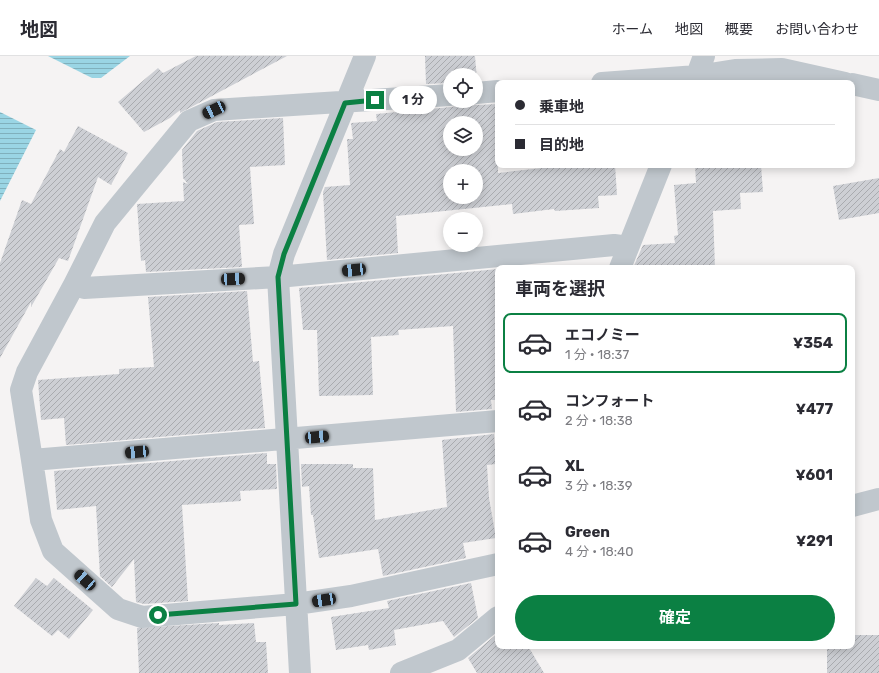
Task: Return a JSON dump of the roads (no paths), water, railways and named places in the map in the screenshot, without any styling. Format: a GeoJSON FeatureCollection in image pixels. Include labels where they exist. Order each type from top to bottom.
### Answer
{"type":"FeatureCollection","features":[{"type":"Feature","properties":{"kind":"street"},"geometry":{"type":"LineString","coordinates":[[300,673],[278,277],[284,254],[365,56]]}},
{"type":"Feature","properties":{"kind":"street"},"geometry":{"type":"LineString","coordinates":[[628,80],[699,72],[782,69],[832,80]]}},
{"type":"Feature","properties":{"kind":"street"},"geometry":{"type":"LineString","coordinates":[[855,85],[879,90]]}},
{"type":"Feature","properties":{"kind":"street"},"geometry":{"type":"LineString","coordinates":[[483,92],[495,91]]}},
{"type":"Feature","properties":{"kind":"street"},"geometry":{"type":"LineString","coordinates":[[443,96],[345,103],[214,110],[189,121],[105,223],[75,283],[27,372],[21,390],[41,520],[53,551],[118,609],[142,617],[296,604],[351,596],[495,565]]}},
{"type":"Feature","properties":{"kind":"street"},"geometry":{"type":"LineString","coordinates":[[621,265],[660,168]]}},
{"type":"Feature","properties":{"kind":"street"},"geometry":{"type":"LineString","coordinates":[[75,283],[84,288],[278,277],[614,245],[628,247]]}},
{"type":"Feature","properties":{"kind":"street"},"geometry":{"type":"LineString","coordinates":[[32,460],[287,440],[495,421]]}},
{"type":"Feature","properties":{"kind":"street"},"geometry":{"type":"LineString","coordinates":[[855,505],[879,499]]}},
{"type":"Feature","properties":{"kind":"street"},"geometry":{"type":"LineString","coordinates":[[401,673],[458,650],[495,619]]}},
{"type":"Feature","properties":{"kind":"water"},"geometry":{"type":"Polygon","coordinates":[[[48,56],[130,56],[101,78],[92,78],[48,56]]]}},
{"type":"Feature","properties":{"kind":"water"},"geometry":{"type":"Polygon","coordinates":[[[0,112],[36,130],[0,201],[0,112]]]}}]}
